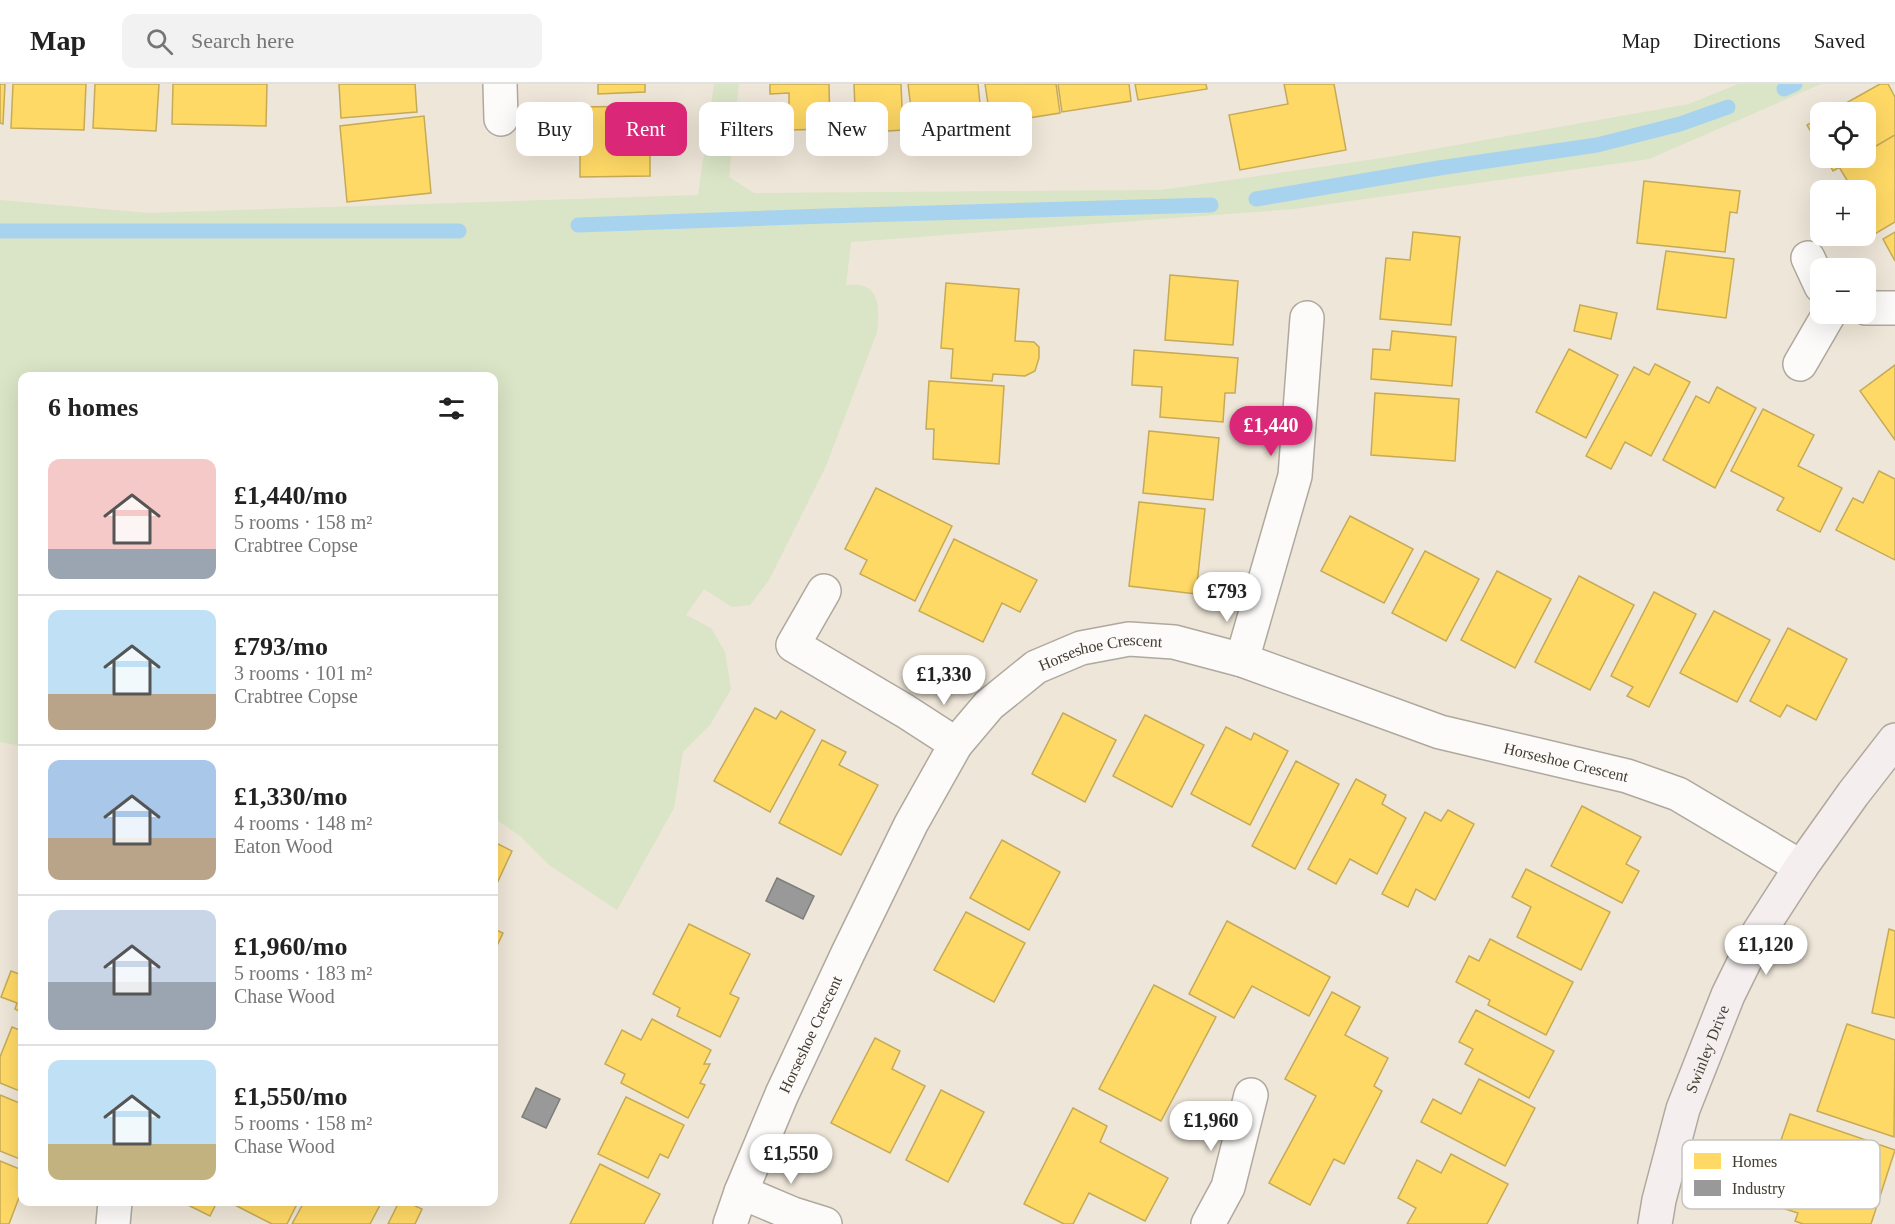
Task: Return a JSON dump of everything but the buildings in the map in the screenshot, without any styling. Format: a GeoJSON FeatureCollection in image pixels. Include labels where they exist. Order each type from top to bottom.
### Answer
{"type":"FeatureCollection","features":[{"type":"Feature","properties":{"kind":"street"},"geometry":{"type":"LineString","coordinates":[[500,84],[501,119]]}},
{"type":"Feature","properties":{"kind":"street"},"geometry":{"type":"LineString","coordinates":[[1876,308],[1895,308]]}},
{"type":"Feature","properties":{"kind":"street"},"geometry":{"type":"LineString","coordinates":[[1242,660],[1294,476],[1307,318]]}},
{"type":"Feature","properties":{"kind":"street"},"geometry":{"type":"LineString","coordinates":[[1800,364],[1823,324]]}},
{"type":"Feature","properties":{"kind":"street"},"geometry":{"type":"LineString","coordinates":[[824,591],[793,645],[956,744]]}},
{"type":"Feature","properties":{"kind":"street","name":"Horseshoe Crescent"},"geometry":{"type":"LineString","coordinates":[[730,1224],[782,1094],[848,953],[911,824],[956,744],[989,705],[1036,667],[1081,648],[1129,639],[1174,642],[1242,660],[1440,732],[1627,776],[1678,794],[1801,867]]}},
{"type":"Feature","properties":{"kind":"street","name":"Swinley Drive"},"geometry":{"type":"LineString","coordinates":[[1655,1224],[1683,1109],[1728,995],[1759,932],[1801,867],[1895,740]]}},
{"type":"Feature","properties":{"kind":"street"},"geometry":{"type":"LineString","coordinates":[[1208,1224],[1228,1187],[1251,1095]]}},
{"type":"Feature","properties":{"kind":"street"},"geometry":{"type":"LineString","coordinates":[[741,1192],[793,1214],[825,1224]]}},
{"type":"Feature","properties":{"kind":"street"},"geometry":{"type":"LineString","coordinates":[[113,1224],[115,1206]]}},
{"type":"Feature","properties":{"kind":"green space"},"geometry":{"type":"Polygon","coordinates":[[[714,84],[739,84],[737,102],[711,102],[714,84]]]}},
{"type":"Feature","properties":{"kind":"green space"},"geometry":{"type":"Polygon","coordinates":[[[1738,84],[1821,84],[1649,159],[1294,209],[851,242],[846,285],[864,286],[875,295],[878,307],[877,332],[826,466],[769,580],[750,605],[732,607],[704,589],[686,615],[711,628],[725,652],[731,689],[710,725],[683,752],[674,808],[617,910],[549,865],[520,836],[498,821],[498,372],[18,372],[18,745],[0,742],[0,200],[148,213],[698,195],[704,156],[731,156],[729,177],[754,193],[1161,190],[1389,157],[1689,104],[1738,84]]]}},
{"type":"Feature","properties":{"kind":"waterway"},"geometry":{"type":"LineString","coordinates":[[1784,89],[1795,84]]}},
{"type":"Feature","properties":{"kind":"waterway"},"geometry":{"type":"LineString","coordinates":[[1256,199],[1439,168],[1597,145],[1680,124],[1728,107]]}},
{"type":"Feature","properties":{"kind":"waterway"},"geometry":{"type":"LineString","coordinates":[[578,225],[1211,205]]}},
{"type":"Feature","properties":{"kind":"waterway"},"geometry":{"type":"LineString","coordinates":[[0,231],[459,231]]}}]}
